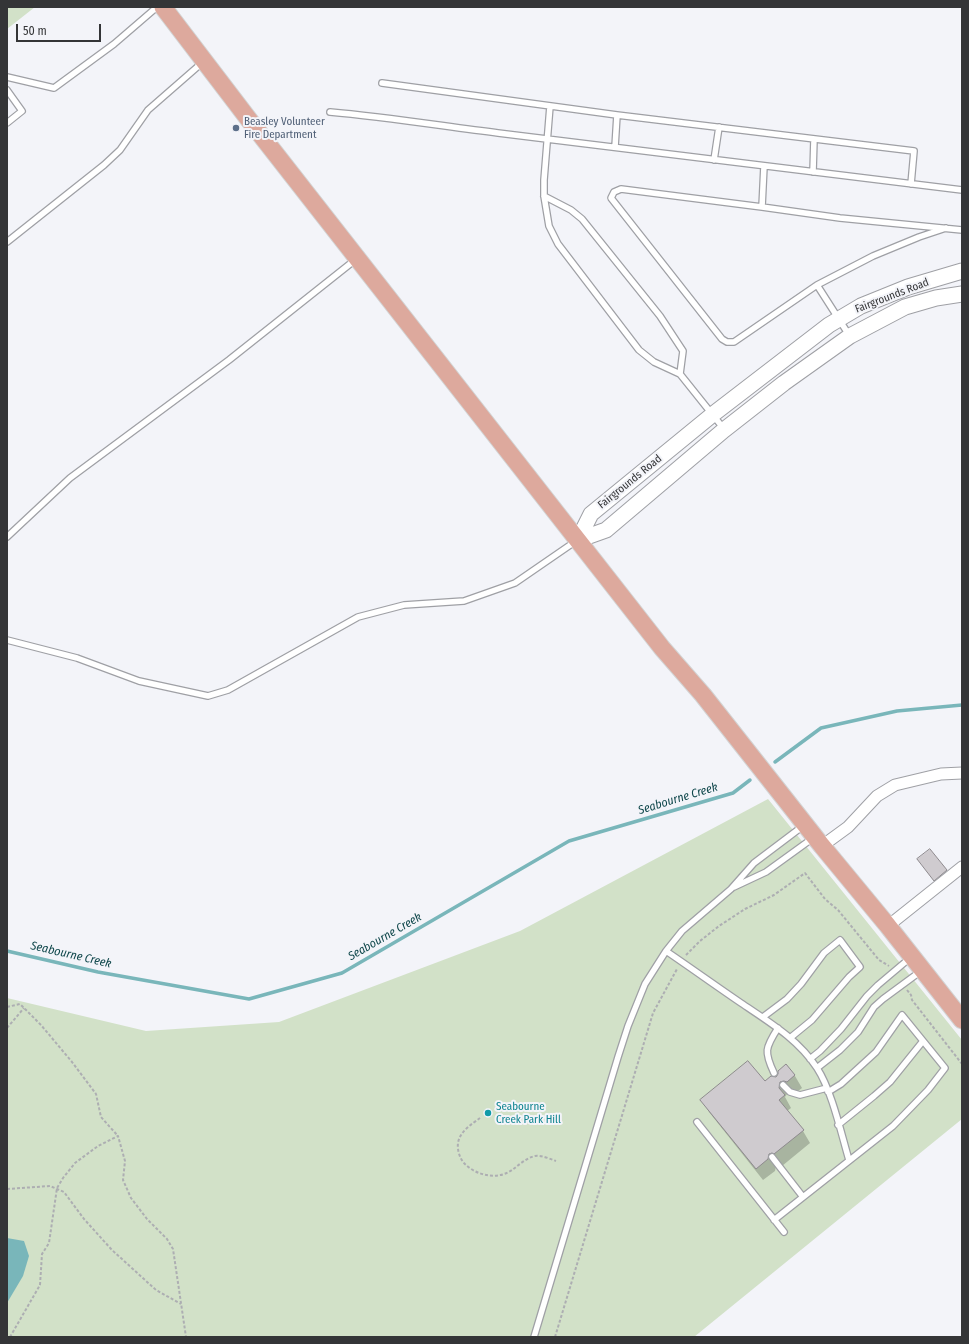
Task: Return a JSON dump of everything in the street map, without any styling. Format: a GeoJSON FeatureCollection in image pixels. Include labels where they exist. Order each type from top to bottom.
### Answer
{"type":"FeatureCollection","features":[{"type":"Feature","properties":{"kind":"main road"},"geometry":{"type":"LineString","coordinates":[[163,7],[662,648],[703,695],[962,1020]]}},
{"type":"Feature","properties":{"kind":"street","name":"Fairgrounds Road"},"geometry":{"type":"LineString","coordinates":[[578,540],[591,514],[712,414],[829,326],[861,306],[901,290],[962,271]]}},
{"type":"Feature","properties":{"kind":"street","name":"Fairgrounds Road"},"geometry":{"type":"LineString","coordinates":[[578,540],[606,530],[724,430],[850,336],[905,307],[936,298],[962,294]]}},
{"type":"Feature","properties":{"kind":"street"},"geometry":{"type":"LineString","coordinates":[[814,836],[848,827],[876,796],[895,785],[941,774],[962,773]]}},
{"type":"Feature","properties":{"kind":"street"},"geometry":{"type":"LineString","coordinates":[[888,926],[962,867]]}},
{"type":"Feature","properties":{"kind":"lane"},"geometry":{"type":"LineString","coordinates":[[7,77],[54,88],[114,44],[157,7]]}},
{"type":"Feature","properties":{"kind":"lane"},"geometry":{"type":"LineString","coordinates":[[7,242],[120,150],[148,110],[204,61]]}},
{"type":"Feature","properties":{"kind":"lane"},"geometry":{"type":"LineString","coordinates":[[382,83],[617,115],[914,151],[911,184]]}},
{"type":"Feature","properties":{"kind":"lane"},"geometry":{"type":"LineString","coordinates":[[7,90],[22,111],[7,123]]}},
{"type":"Feature","properties":{"kind":"lane"},"geometry":{"type":"LineString","coordinates":[[550,106],[544,196],[549,226],[558,244],[639,350],[654,362],[680,374],[724,430]]}},
{"type":"Feature","properties":{"kind":"lane"},"geometry":{"type":"LineString","coordinates":[[330,112],[384,117],[547,139],[962,190]]}},
{"type":"Feature","properties":{"kind":"lane"},"geometry":{"type":"LineString","coordinates":[[615,147],[617,115]]}},
{"type":"Feature","properties":{"kind":"lane"},"geometry":{"type":"LineString","coordinates":[[714,160],[719,127]]}},
{"type":"Feature","properties":{"kind":"lane"},"geometry":{"type":"LineString","coordinates":[[813,172],[814,138]]}},
{"type":"Feature","properties":{"kind":"lane"},"geometry":{"type":"LineString","coordinates":[[762,207],[764,166]]}},
{"type":"Feature","properties":{"kind":"lane"},"geometry":{"type":"LineString","coordinates":[[946,228],[919,237],[873,256],[817,285],[734,342],[727,342],[722,340],[611,198],[614,192],[621,189],[840,218],[946,228],[962,230]]}},
{"type":"Feature","properties":{"kind":"lane"},"geometry":{"type":"LineString","coordinates":[[544,196],[571,210],[582,219],[660,316],[683,351],[680,374]]}},
{"type":"Feature","properties":{"kind":"lane"},"geometry":{"type":"LineString","coordinates":[[7,537],[70,478],[229,360],[357,258]]}},
{"type":"Feature","properties":{"kind":"lane"},"geometry":{"type":"LineString","coordinates":[[817,285],[850,336]]}},
{"type":"Feature","properties":{"kind":"lane"},"geometry":{"type":"LineString","coordinates":[[7,640],[77,658],[139,681],[208,696],[228,690],[358,617],[404,605],[464,601],[515,584],[578,540]]}},
{"type":"Feature","properties":{"kind":"lane"},"geometry":{"type":"LineString","coordinates":[[534,1337],[628,1026],[645,984],[666,951],[682,931],[730,889],[754,863],[814,836]]}},
{"type":"Feature","properties":{"kind":"lane"},"geometry":{"type":"LineString","coordinates":[[730,889],[766,872],[814,836]]}},
{"type":"Feature","properties":{"kind":"lane"},"geometry":{"type":"LineString","coordinates":[[763,1017],[787,999],[801,984],[824,953],[840,940],[860,967],[849,977],[812,1020],[790,1038]]}},
{"type":"Feature","properties":{"kind":"lane"},"geometry":{"type":"LineString","coordinates":[[666,951],[778,1028],[810,1059],[817,1068],[827,1090],[849,1160]]}},
{"type":"Feature","properties":{"kind":"lane"},"geometry":{"type":"LineString","coordinates":[[810,1059],[838,1033],[867,996],[893,972],[917,963]]}},
{"type":"Feature","properties":{"kind":"lane"},"geometry":{"type":"LineString","coordinates":[[817,1068],[840,1050],[858,1032],[874,1007],[903,984],[917,963]]}},
{"type":"Feature","properties":{"kind":"lane"},"geometry":{"type":"LineString","coordinates":[[774,1220],[893,1126],[928,1090],[945,1068],[902,1015],[876,1052],[841,1084],[827,1090],[800,1094],[790,1092],[783,1085]]}},
{"type":"Feature","properties":{"kind":"lane"},"geometry":{"type":"LineString","coordinates":[[774,1074],[768,1062],[767,1054],[768,1043],[778,1028]]}},
{"type":"Feature","properties":{"kind":"lane"},"geometry":{"type":"LineString","coordinates":[[838,1125],[890,1082],[923,1042]]}},
{"type":"Feature","properties":{"kind":"lane"},"geometry":{"type":"LineString","coordinates":[[697,1122],[784,1232]]}},
{"type":"Feature","properties":{"kind":"lane"},"geometry":{"type":"LineString","coordinates":[[772,1157],[803,1197]]}},
{"type":"Feature","properties":{"kind":"path"},"geometry":{"type":"LineString","coordinates":[[555,1337],[654,1013],[670,980],[690,950],[719,926],[745,909],[774,895],[805,873],[824,899],[838,910],[879,960],[888,966],[893,972]]}},
{"type":"Feature","properties":{"kind":"path"},"geometry":{"type":"LineString","coordinates":[[903,984],[911,995],[912,1000],[962,1064]]}},
{"type":"Feature","properties":{"kind":"path"},"geometry":{"type":"LineString","coordinates":[[7,1007],[20,1004],[41,1025],[96,1094],[101,1117],[118,1136],[125,1161],[123,1180],[131,1198],[147,1219],[167,1239],[173,1249],[186,1337]]}},
{"type":"Feature","properties":{"kind":"path"},"geometry":{"type":"LineString","coordinates":[[7,1028],[24,1008]]}},
{"type":"Feature","properties":{"kind":"path"},"geometry":{"type":"LineString","coordinates":[[480,1118],[464,1131],[458,1141],[458,1148],[463,1161],[480,1174],[495,1176],[507,1173],[533,1157],[540,1156],[556,1161]]}},
{"type":"Feature","properties":{"kind":"path"},"geometry":{"type":"LineString","coordinates":[[10,1337],[40,1285],[42,1254],[49,1243],[57,1198],[57,1188],[75,1162],[98,1146],[118,1136]]}},
{"type":"Feature","properties":{"kind":"path"},"geometry":{"type":"LineString","coordinates":[[7,1189],[50,1186],[64,1192],[84,1219],[116,1254],[156,1290],[180,1304]]}},
{"type":"Feature","properties":{"kind":"green space"},"geometry":{"type":"Polygon","coordinates":[[[7,7],[35,7],[7,29],[7,7]]]}},
{"type":"Feature","properties":{"kind":"green space"},"geometry":{"type":"Polygon","coordinates":[[[768,799],[962,1040],[962,1119],[694,1337],[7,1337],[7,998],[146,1031],[279,1022],[520,931],[768,799]]]}},
{"type":"Feature","properties":{"kind":"water"},"geometry":{"type":"Polygon","coordinates":[[[7,1238],[24,1241],[29,1256],[23,1276],[7,1303],[7,1238]]]}},
{"type":"Feature","properties":{"kind":"building"},"geometry":{"type":"Polygon","coordinates":[[[930,849],[947,870],[934,881],[917,859],[930,849]]]}},
{"type":"Feature","properties":{"kind":"building"},"geometry":{"type":"Polygon","coordinates":[[[748,1061],[765,1081],[771,1076],[776,1077],[778,1071],[786,1064],[795,1075],[787,1082],[780,1082],[779,1088],[785,1095],[779,1100],[804,1130],[774,1154],[769,1154],[768,1159],[756,1169],[700,1100],[748,1061]]]}},
{"type":"Feature","properties":{"kind":"waterway","name":"Seabourne Creek"},"geometry":{"type":"LineString","coordinates":[[775,762],[821,728],[897,711],[962,705]]}},
{"type":"Feature","properties":{"kind":"waterway","name":"Seabourne Creek"},"geometry":{"type":"LineString","coordinates":[[7,951],[98,972],[249,999],[342,973],[569,841],[733,793],[750,780]]}},
{"type":"Feature","properties":{"kind":"place","name":"Beasley Volunteer Fire Department"},"geometry":{"type":"Point","coordinates":[236,128]}},
{"type":"Feature","properties":{"kind":"place","name":"Seabourne Creek Park Hill"},"geometry":{"type":"Point","coordinates":[488,1113]}}]}
